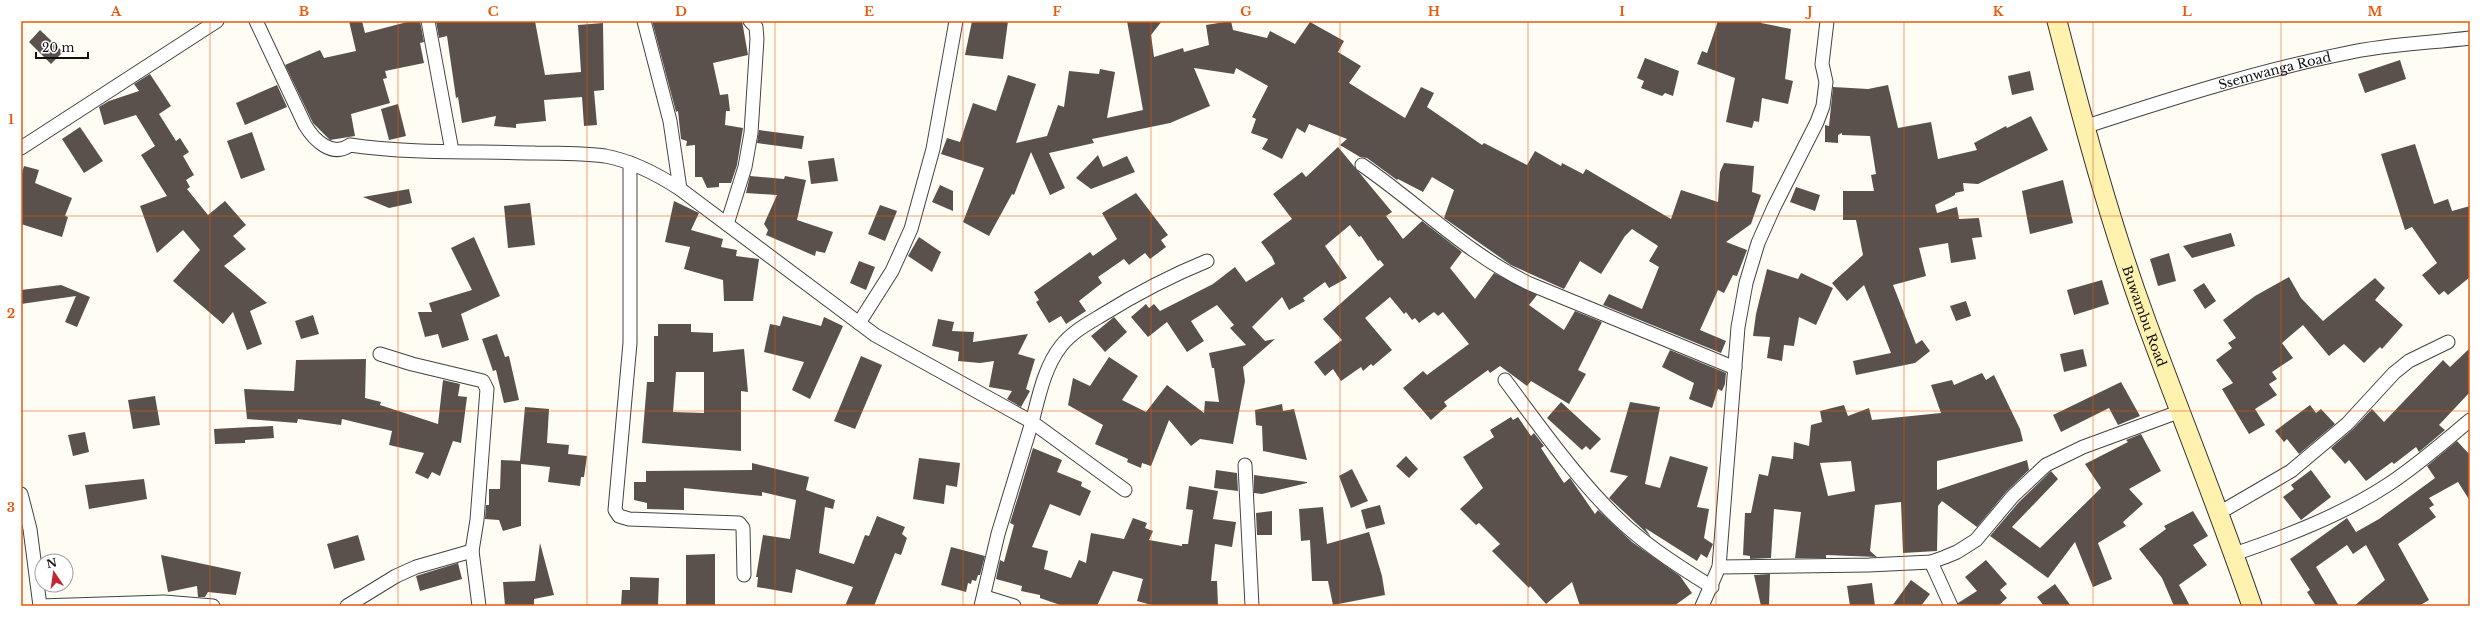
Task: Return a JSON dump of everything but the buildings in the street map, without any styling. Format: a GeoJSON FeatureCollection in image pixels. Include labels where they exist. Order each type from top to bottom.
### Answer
{"type":"FeatureCollection","features":[{"type":"Feature","properties":{"kind":"street"},"geometry":{"type":"LineString","coordinates":[[21,148],[217,21]]}},
{"type":"Feature","properties":{"kind":"street"},"geometry":{"type":"LineString","coordinates":[[256,21],[305,125],[312,138],[321,145],[605,156],[630,163],[655,173],[680,189],[875,335],[1032,422],[1125,490]]}},
{"type":"Feature","properties":{"kind":"street"},"geometry":{"type":"LineString","coordinates":[[428,21],[452,151]]}},
{"type":"Feature","properties":{"kind":"street"},"geometry":{"type":"LineString","coordinates":[[644,21],[670,121],[680,189]]}},
{"type":"Feature","properties":{"kind":"street"},"geometry":{"type":"LineString","coordinates":[[727,224],[746,167],[751,133],[757,40],[756,27],[750,21]]}},
{"type":"Feature","properties":{"kind":"street"},"geometry":{"type":"LineString","coordinates":[[859,323],[892,271],[911,229],[933,149],[956,21]]}},
{"type":"Feature","properties":{"kind":"street"},"geometry":{"type":"LineString","coordinates":[[1702,606],[1712,587],[1719,567],[1735,368],[1743,298],[1754,256],[1774,207],[1817,122],[1823,106],[1826,82],[1822,64],[1827,21]]}},
{"type":"Feature","properties":{"kind":"street","name":"Buwambu Road"},"geometry":{"type":"LineString","coordinates":[[2057,21],[2084,127],[2146,320],[2182,411],[2252,606]]}},
{"type":"Feature","properties":{"kind":"street","name":"Ssemwanga Road"},"geometry":{"type":"LineString","coordinates":[[2084,127],[2169,99],[2304,62],[2395,45],[2470,38]]}},
{"type":"Feature","properties":{"kind":"street"},"geometry":{"type":"LineString","coordinates":[[630,163],[630,343],[615,510],[619,516],[628,519],[738,523],[743,528],[744,575]]}},
{"type":"Feature","properties":{"kind":"street"},"geometry":{"type":"LineString","coordinates":[[1362,165],[1456,238],[1502,271],[1530,284],[1735,368]]}},
{"type":"Feature","properties":{"kind":"street"},"geometry":{"type":"LineString","coordinates":[[1014,606],[983,602],[998,534],[1043,381],[1061,347],[1073,333],[1132,296],[1174,274],[1207,261]]}},
{"type":"Feature","properties":{"kind":"street"},"geometry":{"type":"LineString","coordinates":[[2219,513],[2291,471],[2346,424],[2394,373],[2409,361],[2448,342]]}},
{"type":"Feature","properties":{"kind":"street"},"geometry":{"type":"LineString","coordinates":[[380,354],[401,361],[484,381],[488,397],[477,520],[472,551],[479,606]]}},
{"type":"Feature","properties":{"kind":"street"},"geometry":{"type":"LineString","coordinates":[[1505,380],[1590,488],[1627,527],[1684,570],[1712,587]]}},
{"type":"Feature","properties":{"kind":"street"},"geometry":{"type":"LineString","coordinates":[[1719,567],[1931,562],[1957,552],[1976,540],[2013,496],[2046,464],[2083,447],[2182,411]]}},
{"type":"Feature","properties":{"kind":"street"},"geometry":{"type":"LineString","coordinates":[[2234,554],[2317,522],[2388,485],[2420,463],[2470,420]]}},
{"type":"Feature","properties":{"kind":"street"},"geometry":{"type":"LineString","coordinates":[[1245,465],[1252,606]]}},
{"type":"Feature","properties":{"kind":"street"},"geometry":{"type":"LineString","coordinates":[[21,494],[25,529],[40,606],[164,602],[212,606]]}},
{"type":"Feature","properties":{"kind":"street"},"geometry":{"type":"LineString","coordinates":[[347,606],[396,576],[416,567],[472,551]]}},
{"type":"Feature","properties":{"kind":"street"},"geometry":{"type":"LineString","coordinates":[[1931,562],[1951,606]]}}]}
